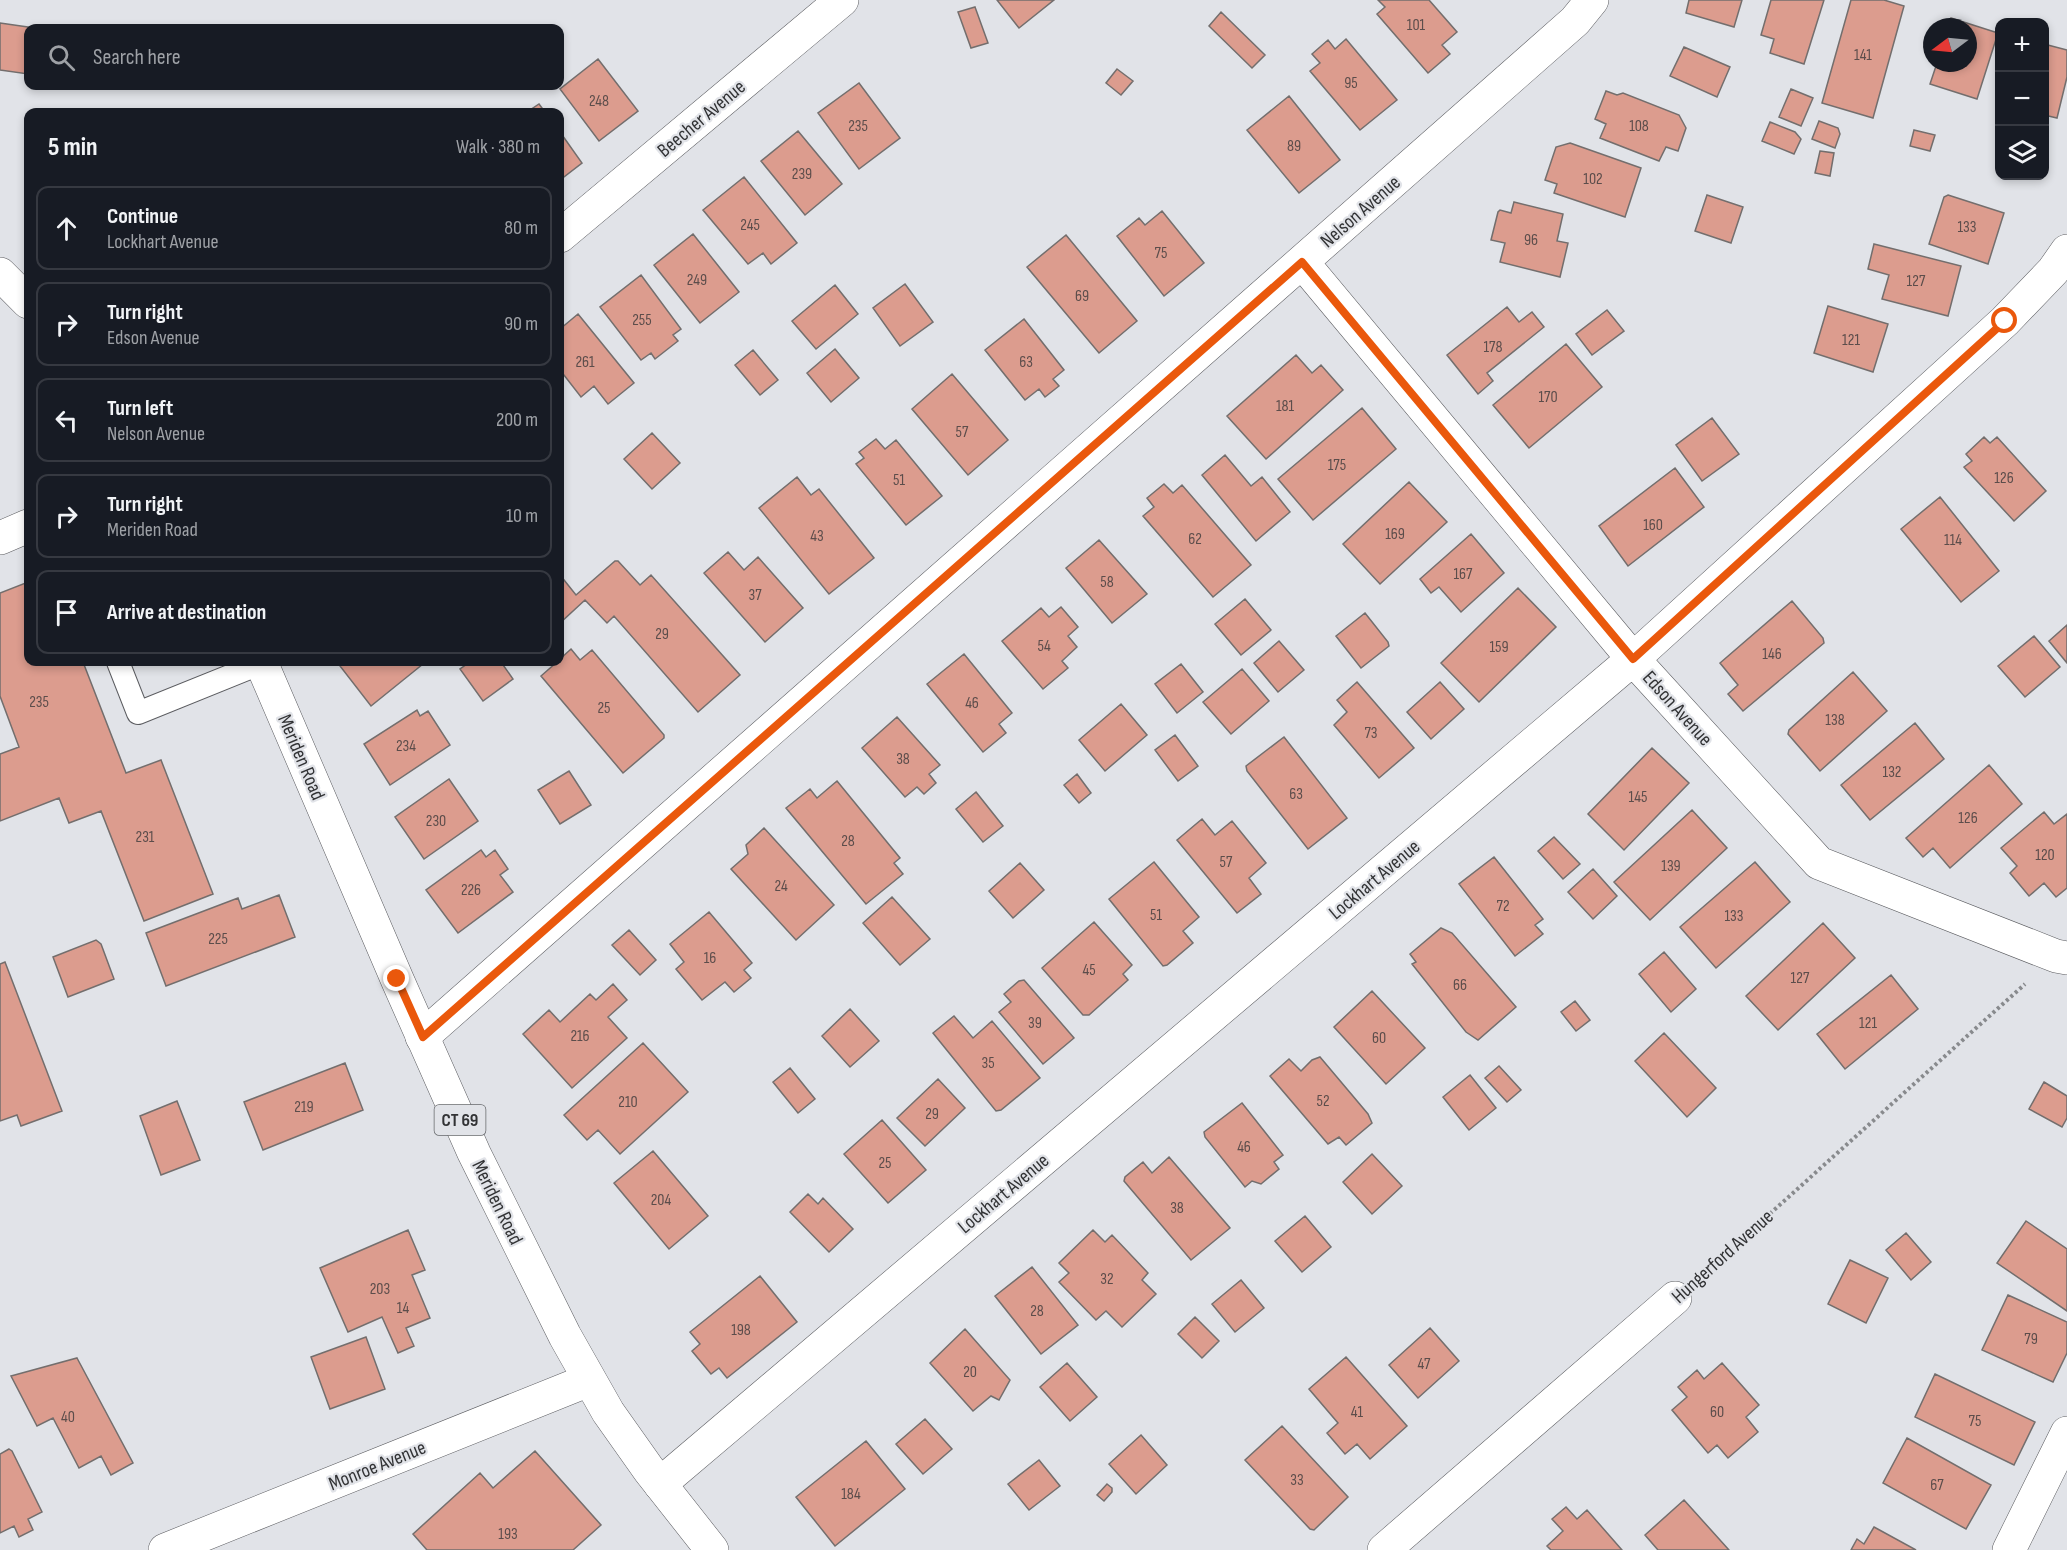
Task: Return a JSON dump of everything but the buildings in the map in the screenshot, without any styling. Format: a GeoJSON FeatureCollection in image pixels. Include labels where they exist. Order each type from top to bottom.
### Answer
{"type":"FeatureCollection","features":[{"type":"Feature","properties":{"kind":"street","name":"Beecher Avenue"},"geometry":{"type":"LineString","coordinates":[[564,233],[842,0]]}},
{"type":"Feature","properties":{"kind":"street","name":"Nelson Avenue"},"geometry":{"type":"LineString","coordinates":[[423,1037],[1575,21],[1592,0]]}},
{"type":"Feature","properties":{"kind":"street","name":"Lockhart Avenue"},"geometry":{"type":"LineString","coordinates":[[660,1484],[1633,659],[2005,321],[2053,271],[2067,251]]}},
{"type":"Feature","properties":{"kind":"street","name":"Edson Avenue"},"geometry":{"type":"LineString","coordinates":[[1302,262],[1633,659],[1819,863],[2063,953]]}},
{"type":"Feature","properties":{"kind":"street"},"geometry":{"type":"LineString","coordinates":[[0,274],[24,298]]}},
{"type":"Feature","properties":{"kind":"street"},"geometry":{"type":"LineString","coordinates":[[0,538],[24,528]]}},
{"type":"Feature","properties":{"kind":"street","name":"Meriden Road"},"geometry":{"type":"LineString","coordinates":[[263,666],[423,1037],[510,1228],[608,1412],[660,1484],[712,1550]]}},
{"type":"Feature","properties":{"kind":"street","name":"Hungerford Avenue"},"geometry":{"type":"LineString","coordinates":[[1384,1550],[1675,1298]]}},
{"type":"Feature","properties":{"kind":"street","name":"Monroe Avenue"},"geometry":{"type":"LineString","coordinates":[[165,1550],[589,1380]]}},
{"type":"Feature","properties":{"kind":"street"},"geometry":{"type":"LineString","coordinates":[[2009,1550],[2067,1433]]}},
{"type":"Feature","properties":{"kind":"lane"},"geometry":{"type":"LineString","coordinates":[[120,666],[138,713],[251,666]]}},
{"type":"Feature","properties":{"kind":"path","name":"Hungerford Avenue"},"geometry":{"type":"LineString","coordinates":[[1675,1298],[2063,953]]}},
{"type":"Feature","properties":{"kind":"route"},"geometry":{"type":"LineString","coordinates":[[397,979],[423,1037],[1302,262],[1633,659],[2005,321]]}}]}
